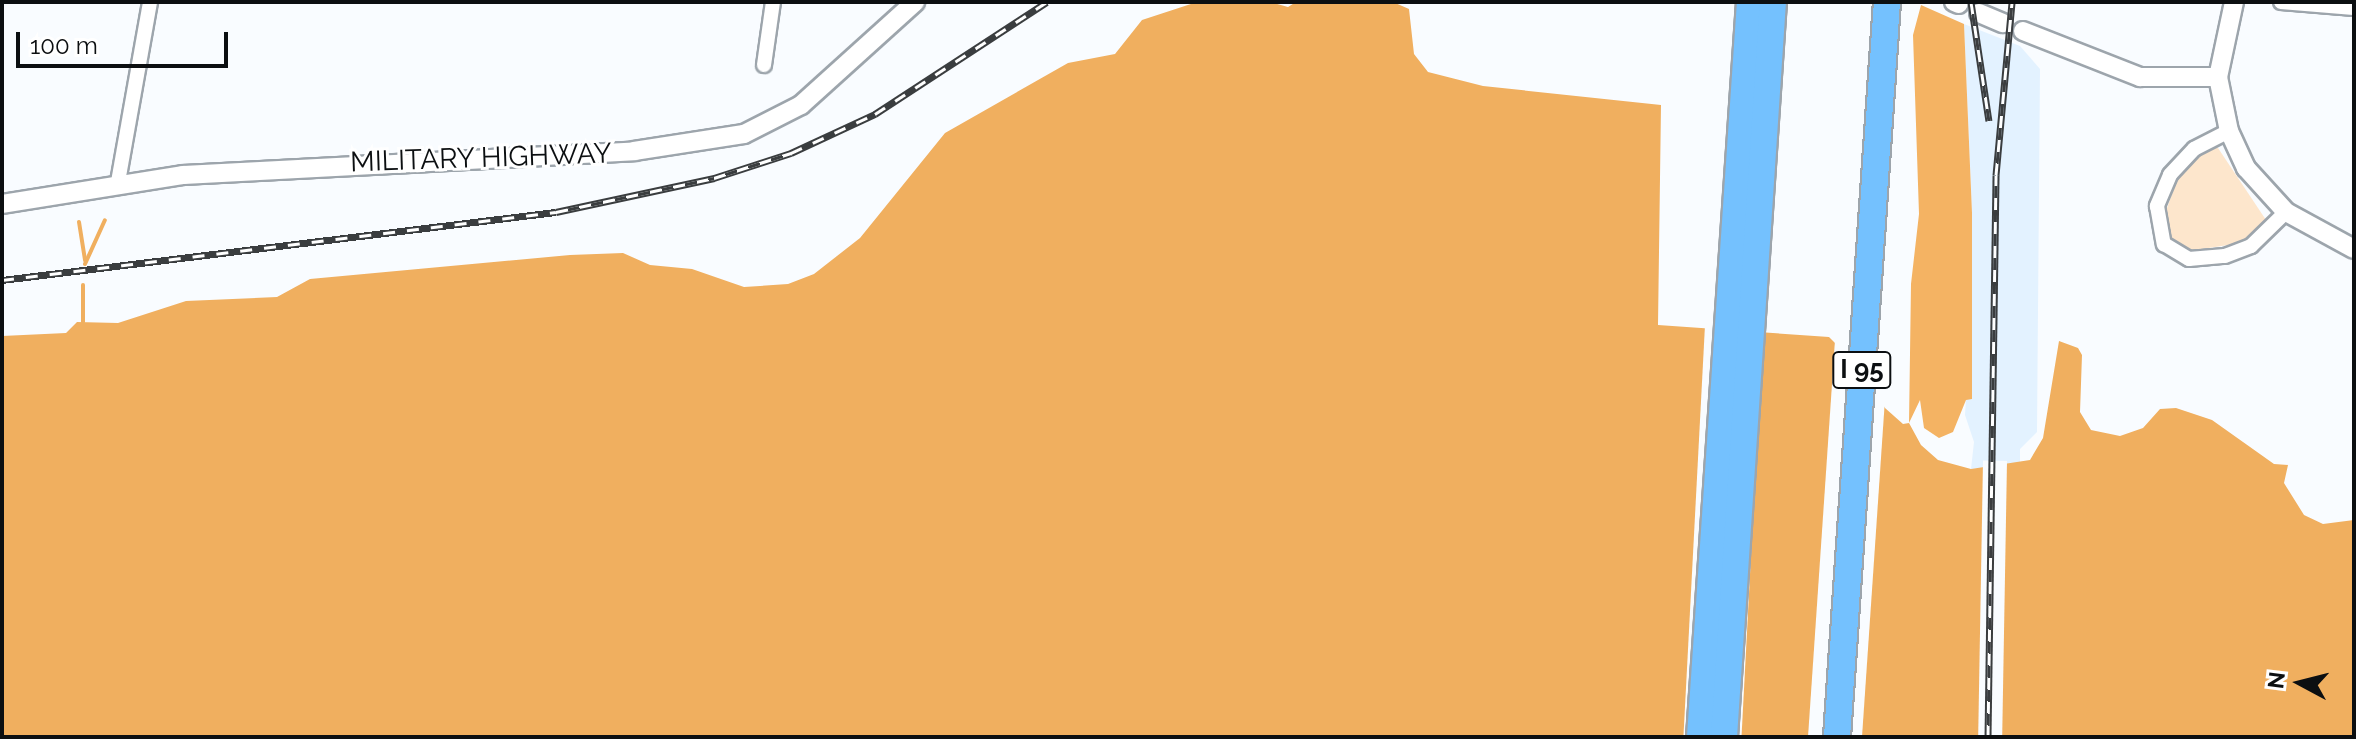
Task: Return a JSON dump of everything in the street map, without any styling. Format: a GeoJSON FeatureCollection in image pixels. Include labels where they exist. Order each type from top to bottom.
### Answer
{"type":"FeatureCollection","features":[{"type":"Feature","properties":{"kind":"highway"},"geometry":{"type":"LineString","coordinates":[[1700,737],[1750,2]]}},
{"type":"Feature","properties":{"kind":"highway"},"geometry":{"type":"LineString","coordinates":[[1724,737],[1773,2]]}},
{"type":"Feature","properties":{"kind":"highway","name":"I 95"},"geometry":{"type":"LineString","coordinates":[[1837,737],[1887,2]]}},
{"type":"Feature","properties":{"kind":"street"},"geometry":{"type":"LineString","coordinates":[[118,182],[150,2]]}},
{"type":"Feature","properties":{"kind":"street"},"geometry":{"type":"LineString","coordinates":[[764,65],[773,2]]}},
{"type":"Feature","properties":{"kind":"street","name":"MILITARY HIGHWAY"},"geometry":{"type":"LineString","coordinates":[[2,204],[118,182],[302,165],[634,151],[744,134],[801,105],[915,2]]}},
{"type":"Feature","properties":{"kind":"street"},"geometry":{"type":"LineString","coordinates":[[2234,2],[2218,77],[2229,131],[2246,168],[2286,212],[2354,249]]}},
{"type":"Feature","properties":{"kind":"street"},"geometry":{"type":"LineString","coordinates":[[2281,2],[2354,8]]}},
{"type":"Feature","properties":{"kind":"street"},"geometry":{"type":"LineString","coordinates":[[1979,13],[2003,23]]}},
{"type":"Feature","properties":{"kind":"street"},"geometry":{"type":"LineString","coordinates":[[2023,31],[2140,77],[2218,77]]}},
{"type":"Feature","properties":{"kind":"street"},"geometry":{"type":"LineString","coordinates":[[2229,131],[2194,149],[2170,175],[2157,206],[2164,244],[2189,259],[2225,256],[2251,246],[2286,212]]}},
{"type":"Feature","properties":{"kind":"shaded area"},"geometry":{"type":"Polygon","coordinates":[[[1197,2],[1270,2],[1288,7],[1296,2],[1393,2],[1409,9],[1414,54],[1428,72],[1483,86],[1661,105],[1658,325],[1829,337],[1861,369],[1885,408],[1903,424],[1909,423],[1921,445],[1938,460],[1971,469],[2030,460],[2043,438],[2059,341],[2078,348],[2082,355],[2080,412],[2091,430],[2120,436],[2143,428],[2160,409],[2176,408],[2212,420],[2274,464],[2288,465],[2284,483],[2304,515],[2323,524],[2354,520],[2354,737],[2,737],[2,336],[66,333],[77,322],[118,323],[186,301],[277,297],[310,279],[570,255],[623,253],[650,265],[692,269],[744,287],[788,284],[814,274],[860,238],[945,133],[1068,63],[1115,54],[1142,20],[1197,2]]]}},
{"type":"Feature","properties":{"kind":"shaded area"},"geometry":{"type":"Polygon","coordinates":[[[1921,5],[1964,24],[1972,213],[1972,399],[1966,400],[1953,432],[1939,438],[1924,428],[1920,400],[1909,423],[1911,284],[1919,214],[1913,35],[1921,5]]]}},
{"type":"Feature","properties":{"kind":"shaded area"},"geometry":{"type":"Polygon","coordinates":[[[1964,24],[2020,46],[2040,69],[2037,432],[2020,449],[2020,464],[1971,469],[1974,442],[1965,415],[1966,399],[1972,399],[1972,213],[1964,24]]]}},
{"type":"Feature","properties":{"kind":"shaded area"},"geometry":{"type":"Polygon","coordinates":[[[2211,147],[2218,148],[2266,220],[2241,243],[2189,251],[2171,239],[2165,214],[2181,168],[2211,147]]]}},
{"type":"Feature","properties":{"kind":"pier"},"geometry":{"type":"Polygon","coordinates":[[[1705,325],[1763,328],[1741,737],[1683,737],[1705,325]]]}},
{"type":"Feature","properties":{"kind":"pier"},"geometry":{"type":"Polygon","coordinates":[[[1835,340],[1864,366],[1885,399],[1862,737],[1808,737],[1835,340]]]}},
{"type":"Feature","properties":{"kind":"pier"},"geometry":{"type":"Polygon","coordinates":[[[1983,461],[2007,461],[2002,737],[1978,737],[1983,461]]]}},
{"type":"Feature","properties":{"kind":"waterway"},"geometry":{"type":"LineString","coordinates":[[85,264],[105,220]]}},
{"type":"Feature","properties":{"kind":"waterway"},"geometry":{"type":"LineString","coordinates":[[79,222],[85,261]]}},
{"type":"Feature","properties":{"kind":"waterway"},"geometry":{"type":"LineString","coordinates":[[83,285],[83,322]]}},
{"type":"Feature","properties":{"kind":"railway"},"geometry":{"type":"LineString","coordinates":[[2,280],[556,212],[714,178],[791,153],[875,114],[1047,2]]}},
{"type":"Feature","properties":{"kind":"railway"},"geometry":{"type":"LineString","coordinates":[[1971,2],[1989,121]]}},
{"type":"Feature","properties":{"kind":"railway"},"geometry":{"type":"LineString","coordinates":[[1988,737],[1996,175],[2012,2]]}}]}
